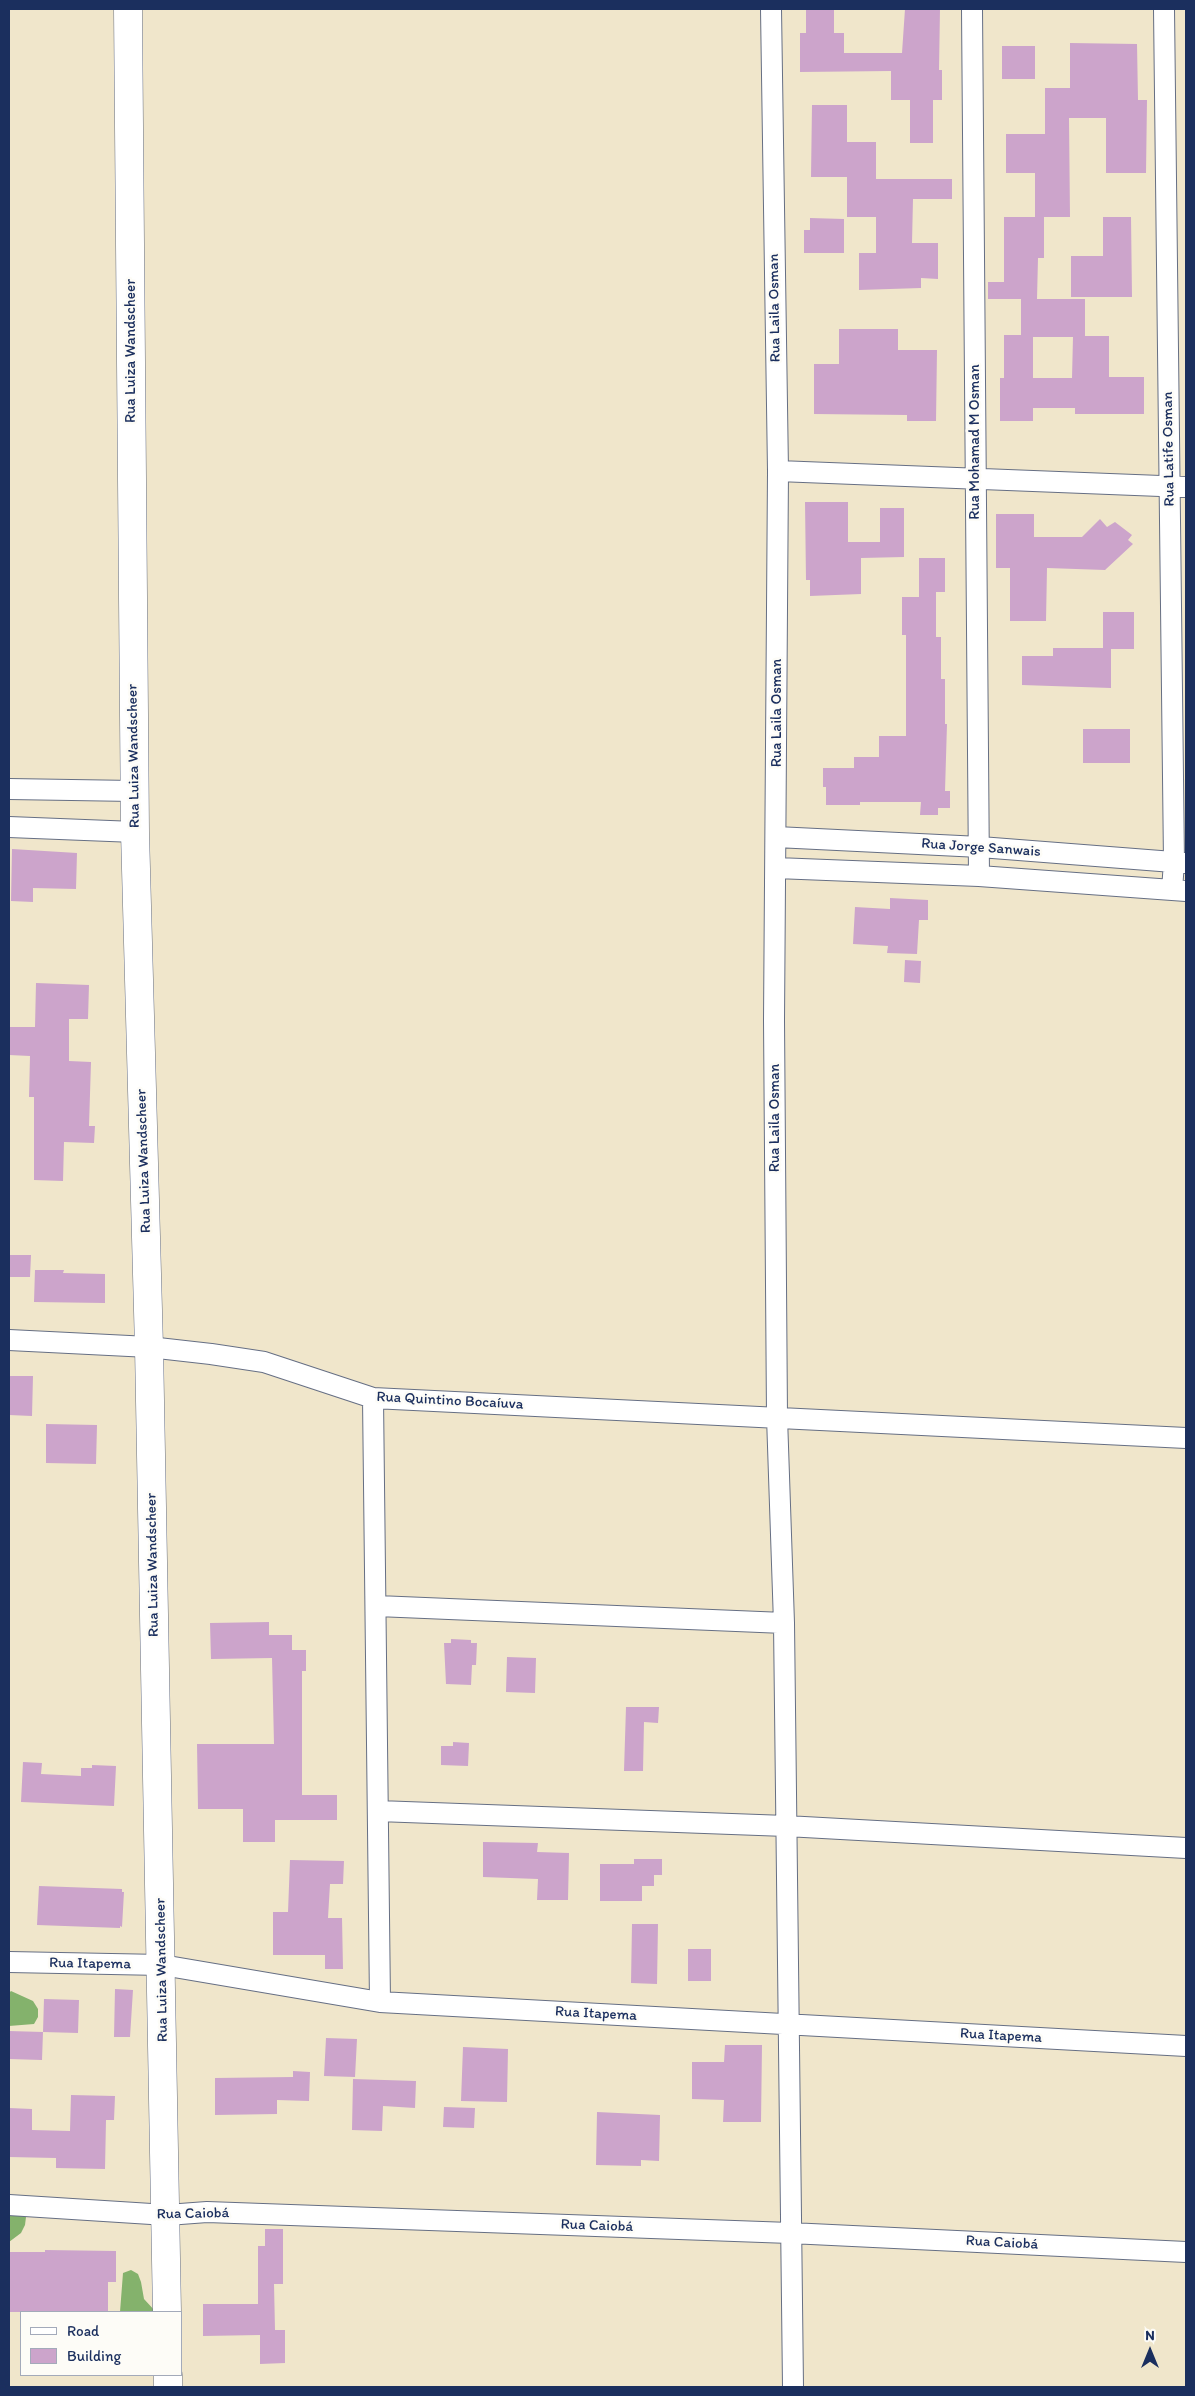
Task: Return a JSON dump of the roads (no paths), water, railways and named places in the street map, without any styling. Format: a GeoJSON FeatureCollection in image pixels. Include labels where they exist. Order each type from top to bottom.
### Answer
{"type":"FeatureCollection","features":[{"type":"Feature","properties":{"kind":"main road","name":"Rua Luiza Wandscheer"},"geometry":{"type":"LineString","coordinates":[[128,9],[134,791],[149,1348],[168,2311]]}},
{"type":"Feature","properties":{"kind":"street","name":"Rua Laila Osman"},"geometry":{"type":"LineString","coordinates":[[771,9],[778,471],[774,1020],[777,1417],[784,1623],[793,2387]]}},
{"type":"Feature","properties":{"kind":"street","name":"Rua Mohamad M Osman"},"geometry":{"type":"LineString","coordinates":[[972,9],[979,876]]}},
{"type":"Feature","properties":{"kind":"street","name":"Rua Latife Osman"},"geometry":{"type":"LineString","coordinates":[[1164,9],[1178,487],[1179,890]]}},
{"type":"Feature","properties":{"kind":"street"},"geometry":{"type":"LineString","coordinates":[[778,471],[1178,487]]}},
{"type":"Feature","properties":{"kind":"street"},"geometry":{"type":"LineString","coordinates":[[9,789],[134,791]]}},
{"type":"Feature","properties":{"kind":"street"},"geometry":{"type":"LineString","coordinates":[[9,827],[135,832]]}},
{"type":"Feature","properties":{"kind":"street","name":"Rua Jorge Sanwais"},"geometry":{"type":"LineString","coordinates":[[776,837],[980,847],[1180,862]]}},
{"type":"Feature","properties":{"kind":"street","name":"Rua Jorge Sanwais"},"geometry":{"type":"LineString","coordinates":[[776,868],[979,876],[1179,890]]}},
{"type":"Feature","properties":{"kind":"street","name":"Rua Quintino Bocaíuva"},"geometry":{"type":"LineString","coordinates":[[9,1340],[149,1348],[211,1354],[264,1362],[373,1398],[1186,1438]]}},
{"type":"Feature","properties":{"kind":"street"},"geometry":{"type":"LineString","coordinates":[[373,1398],[377,1606],[380,2002]]}},
{"type":"Feature","properties":{"kind":"street"},"geometry":{"type":"LineString","coordinates":[[377,1606],[784,1623]]}},
{"type":"Feature","properties":{"kind":"street"},"geometry":{"type":"LineString","coordinates":[[378,1811],[786,1826],[1186,1848]]}},
{"type":"Feature","properties":{"kind":"street","name":"Rua Itapema"},"geometry":{"type":"LineString","coordinates":[[9,1962],[162,1965],[380,2002],[1186,2046]]}},
{"type":"Feature","properties":{"kind":"street","name":"Rua Caiobá"},"geometry":{"type":"LineString","coordinates":[[9,2205],[167,2215],[207,2212],[790,2232],[1186,2252]]}}]}
